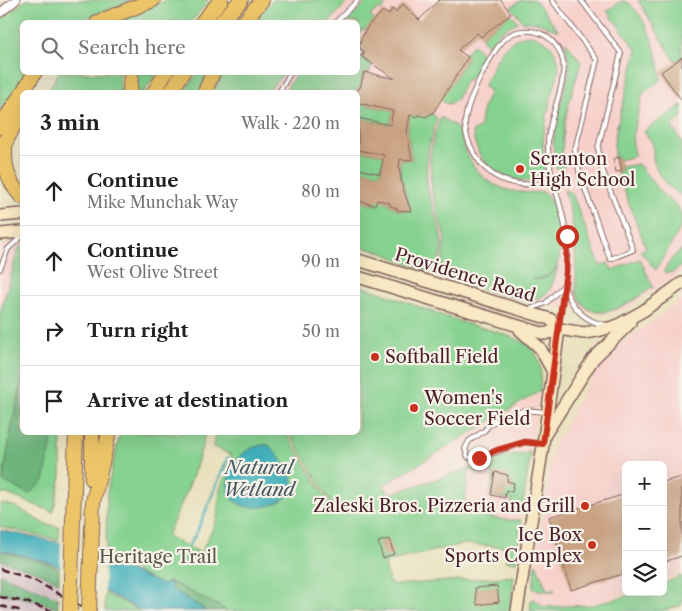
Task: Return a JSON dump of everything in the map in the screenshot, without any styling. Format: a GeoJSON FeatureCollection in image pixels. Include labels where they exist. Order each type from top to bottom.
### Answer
{"type":"FeatureCollection","features":[{"type":"Feature","properties":{"kind":"highway"},"geometry":{"type":"LineString","coordinates":[[103,20],[153,0]]}},
{"type":"Feature","properties":{"kind":"highway"},"geometry":{"type":"LineString","coordinates":[[204,20],[221,0]]}},
{"type":"Feature","properties":{"kind":"highway"},"geometry":{"type":"LineString","coordinates":[[223,20],[241,0]]}},
{"type":"Feature","properties":{"kind":"highway"},"geometry":{"type":"LineString","coordinates":[[246,20],[262,0]]}},
{"type":"Feature","properties":{"kind":"highway"},"geometry":{"type":"LineString","coordinates":[[25,90],[33,75]]}},
{"type":"Feature","properties":{"kind":"highway"},"geometry":{"type":"LineString","coordinates":[[33,90],[42,75]]}},
{"type":"Feature","properties":{"kind":"highway"},"geometry":{"type":"LineString","coordinates":[[130,90],[131,75]]}},
{"type":"Feature","properties":{"kind":"highway"},"geometry":{"type":"LineString","coordinates":[[155,90],[164,75]]}},
{"type":"Feature","properties":{"kind":"highway"},"geometry":{"type":"LineString","coordinates":[[172,90],[181,75]]}},
{"type":"Feature","properties":{"kind":"highway"},"geometry":{"type":"LineString","coordinates":[[206,90],[212,75]]}},
{"type":"Feature","properties":{"kind":"highway"},"geometry":{"type":"LineString","coordinates":[[0,157],[3,133],[20,99]]}},
{"type":"Feature","properties":{"kind":"highway"},"geometry":{"type":"LineString","coordinates":[[20,112],[3,133],[4,159],[7,174],[20,194]]}},
{"type":"Feature","properties":{"kind":"highway"},"geometry":{"type":"LineString","coordinates":[[70,611],[76,435]]}},
{"type":"Feature","properties":{"kind":"highway"},"geometry":{"type":"LineString","coordinates":[[89,611],[93,502],[92,435]]}},
{"type":"Feature","properties":{"kind":"highway"},"geometry":{"type":"LineString","coordinates":[[93,502],[108,435]]}},
{"type":"Feature","properties":{"kind":"main road"},"geometry":{"type":"LineString","coordinates":[[0,216],[20,214]]}},
{"type":"Feature","properties":{"kind":"main road"},"geometry":{"type":"LineString","coordinates":[[0,234],[20,234]]}},
{"type":"Feature","properties":{"kind":"main road","name":"Providence Road"},"geometry":{"type":"LineString","coordinates":[[360,261],[550,319],[559,329]]}},
{"type":"Feature","properties":{"kind":"main road","name":"Providence Road"},"geometry":{"type":"LineString","coordinates":[[360,278],[545,334],[559,329],[584,333],[616,326],[643,311],[682,283]]}},
{"type":"Feature","properties":{"kind":"main road"},"geometry":{"type":"LineString","coordinates":[[543,441],[593,359],[643,311]]}},
{"type":"Feature","properties":{"kind":"main road"},"geometry":{"type":"LineString","coordinates":[[515,326],[540,348],[553,372]]}},
{"type":"Feature","properties":{"kind":"main road"},"geometry":{"type":"LineString","coordinates":[[516,611],[559,329]]}},
{"type":"Feature","properties":{"kind":"street"},"geometry":{"type":"LineString","coordinates":[[0,14],[16,0]]}},
{"type":"Feature","properties":{"kind":"lane"},"geometry":{"type":"LineString","coordinates":[[338,20],[358,0]]}},
{"type":"Feature","properties":{"kind":"lane"},"geometry":{"type":"LineString","coordinates":[[552,0],[597,60],[576,150],[580,175],[610,259],[633,250],[602,169],[598,148],[622,53],[581,0]]}},
{"type":"Feature","properties":{"kind":"lane"},"geometry":{"type":"LineString","coordinates":[[552,182],[525,185],[497,178],[486,169],[468,141],[465,126],[467,109],[474,92],[496,48],[504,39],[516,33],[533,32],[546,36],[555,44],[561,55],[563,70],[548,138],[552,182],[567,236],[567,260],[559,329]]}},
{"type":"Feature","properties":{"kind":"lane"},"geometry":{"type":"LineString","coordinates":[[280,90],[289,75]]}},
{"type":"Feature","properties":{"kind":"lane"},"geometry":{"type":"LineString","coordinates":[[0,269],[8,249],[20,236]]}},
{"type":"Feature","properties":{"kind":"lane"},"geometry":{"type":"LineString","coordinates":[[516,309],[530,309],[542,306],[552,299],[564,286]]}},
{"type":"Feature","properties":{"kind":"lane"},"geometry":{"type":"LineString","coordinates":[[564,286],[570,300],[582,315],[595,322],[616,326]]}},
{"type":"Feature","properties":{"kind":"lane"},"geometry":{"type":"LineString","coordinates":[[543,441],[525,442],[476,459],[468,457],[465,449],[469,441],[495,421],[524,410],[547,412]]}},
{"type":"Feature","properties":{"kind":"shaded area","name":"Scranton High School"},"geometry":{"type":"Polygon","coordinates":[[[351,0],[682,0],[682,271],[628,308],[603,315],[502,296],[421,269],[381,251],[360,246],[360,90],[270,90],[283,75],[360,75],[360,20],[332,20],[351,0]]]}},
{"type":"Feature","properties":{"kind":"shaded area"},"geometry":{"type":"Polygon","coordinates":[[[20,243],[20,307],[0,448],[0,244],[20,243]]]}},
{"type":"Feature","properties":{"kind":"shaded area"},"geometry":{"type":"Polygon","coordinates":[[[682,299],[682,574],[667,580],[667,461],[622,461],[622,596],[591,604],[544,607],[534,599],[531,600],[554,444],[596,370],[614,349],[682,299]]]}},
{"type":"Feature","properties":{"kind":"shaded area"},"geometry":{"type":"Polygon","coordinates":[[[540,393],[520,523],[462,515],[469,467],[389,494],[384,485],[540,393]]]}},
{"type":"Feature","properties":{"kind":"shaded area"},"geometry":{"type":"Polygon","coordinates":[[[0,560],[59,582],[58,598],[0,574],[0,560]]]}},
{"type":"Feature","properties":{"kind":"shaded area"},"geometry":{"type":"Polygon","coordinates":[[[0,593],[38,601],[58,609],[58,611],[0,611],[0,593]]]}},
{"type":"Feature","properties":{"kind":"green space"},"geometry":{"type":"Polygon","coordinates":[[[26,0],[132,0],[83,20],[20,20],[20,75],[25,75],[0,112],[0,21],[26,0]]]}},
{"type":"Feature","properties":{"kind":"green space"},"geometry":{"type":"Polygon","coordinates":[[[167,0],[209,0],[193,20],[119,20],[167,0]]]}},
{"type":"Feature","properties":{"kind":"green space"},"geometry":{"type":"Polygon","coordinates":[[[273,0],[349,0],[331,20],[256,20],[273,0]]]}},
{"type":"Feature","properties":{"kind":"green space"},"geometry":{"type":"Polygon","coordinates":[[[368,0],[383,0],[385,7],[381,11],[379,8],[370,16],[374,19],[365,31],[363,29],[360,33],[360,20],[348,20],[368,0]]]}},
{"type":"Feature","properties":{"kind":"green space"},"geometry":{"type":"Polygon","coordinates":[[[521,0],[535,0],[558,30],[536,22],[523,22],[511,7],[521,0]]]}},
{"type":"Feature","properties":{"kind":"green space"},"geometry":{"type":"Polygon","coordinates":[[[638,0],[682,0],[682,57],[675,61],[638,0]]]}},
{"type":"Feature","properties":{"kind":"green space"},"geometry":{"type":"Polygon","coordinates":[[[625,1],[633,6],[645,25],[655,48],[661,80],[643,93],[632,137],[635,156],[619,160],[619,157],[614,158],[614,142],[637,50],[607,11],[620,2],[625,1]]]}},
{"type":"Feature","properties":{"kind":"green space"},"geometry":{"type":"Polygon","coordinates":[[[511,14],[518,22],[501,31],[488,46],[481,37],[511,14]]]}},
{"type":"Feature","properties":{"kind":"green space"},"geometry":{"type":"Polygon","coordinates":[[[531,35],[543,40],[552,47],[559,63],[559,70],[545,127],[543,146],[544,170],[537,179],[526,181],[507,177],[487,165],[477,149],[473,131],[480,128],[483,109],[490,91],[484,85],[496,60],[513,40],[531,35]]]}},
{"type":"Feature","properties":{"kind":"green space"},"geometry":{"type":"Polygon","coordinates":[[[566,42],[581,62],[566,116],[563,143],[564,172],[562,173],[556,167],[553,148],[557,119],[569,71],[566,42]]]}},
{"type":"Feature","properties":{"kind":"green space"},"geometry":{"type":"Polygon","coordinates":[[[474,44],[484,57],[474,76],[465,81],[456,101],[448,104],[440,100],[468,57],[464,54],[474,44]]]}},
{"type":"Feature","properties":{"kind":"green space"},"geometry":{"type":"Polygon","coordinates":[[[360,56],[372,64],[369,73],[364,72],[360,88],[356,90],[285,90],[296,75],[360,75],[360,56]]]}},
{"type":"Feature","properties":{"kind":"green space"},"geometry":{"type":"Polygon","coordinates":[[[57,75],[119,75],[121,90],[49,90],[57,75]]]}},
{"type":"Feature","properties":{"kind":"green space"},"geometry":{"type":"Polygon","coordinates":[[[137,75],[156,75],[145,90],[136,90],[137,75]]]}},
{"type":"Feature","properties":{"kind":"green space"},"geometry":{"type":"Polygon","coordinates":[[[196,75],[208,75],[201,90],[186,90],[196,75]]]}},
{"type":"Feature","properties":{"kind":"green space"},"geometry":{"type":"Polygon","coordinates":[[[222,75],[282,75],[269,90],[215,90],[222,75]]]}},
{"type":"Feature","properties":{"kind":"green space"},"geometry":{"type":"Polygon","coordinates":[[[360,103],[393,111],[390,125],[360,118],[360,103]]]}},
{"type":"Feature","properties":{"kind":"green space"},"geometry":{"type":"Polygon","coordinates":[[[682,105],[682,117],[672,127],[682,142],[682,196],[667,185],[658,173],[653,159],[653,144],[644,131],[682,105]]]}},
{"type":"Feature","properties":{"kind":"green space"},"geometry":{"type":"Polygon","coordinates":[[[432,114],[437,118],[432,134],[427,166],[427,183],[440,229],[442,244],[436,271],[428,268],[427,271],[380,252],[360,247],[360,201],[375,205],[377,200],[390,203],[390,206],[397,208],[397,210],[411,211],[402,179],[400,159],[412,160],[408,132],[409,121],[410,115],[432,114]]]}},
{"type":"Feature","properties":{"kind":"green space"},"geometry":{"type":"Polygon","coordinates":[[[440,118],[458,128],[471,162],[486,179],[495,185],[507,189],[523,192],[543,192],[549,199],[557,222],[560,255],[557,265],[552,272],[544,277],[532,279],[546,277],[553,273],[558,266],[551,287],[543,296],[535,299],[523,299],[508,296],[440,275],[445,239],[432,193],[430,157],[440,118]]]}},
{"type":"Feature","properties":{"kind":"green space"},"geometry":{"type":"Polygon","coordinates":[[[360,150],[384,155],[380,174],[360,169],[360,150]]]}},
{"type":"Feature","properties":{"kind":"green space"},"geometry":{"type":"Polygon","coordinates":[[[638,164],[662,194],[678,207],[682,216],[681,226],[656,270],[640,251],[646,248],[617,172],[622,171],[621,167],[638,164]]]}},
{"type":"Feature","properties":{"kind":"green space"},"geometry":{"type":"Polygon","coordinates":[[[564,190],[572,193],[600,266],[608,263],[612,270],[640,259],[653,287],[634,300],[612,310],[601,312],[591,310],[582,304],[576,291],[573,227],[564,190]]]}},
{"type":"Feature","properties":{"kind":"green space"},"geometry":{"type":"Polygon","coordinates":[[[19,247],[20,389],[3,480],[51,446],[52,435],[61,435],[61,476],[53,512],[7,494],[0,494],[0,314],[19,247]]]}},
{"type":"Feature","properties":{"kind":"green space"},"geometry":{"type":"Polygon","coordinates":[[[682,249],[682,266],[673,272],[666,273],[664,271],[672,258],[682,249]]]}},
{"type":"Feature","properties":{"kind":"green space"},"geometry":{"type":"Polygon","coordinates":[[[360,286],[455,320],[495,331],[516,339],[531,348],[538,358],[541,380],[540,391],[384,485],[389,494],[502,458],[531,452],[522,510],[511,508],[512,500],[490,496],[493,472],[469,470],[463,514],[521,520],[516,562],[506,561],[507,550],[504,547],[464,544],[389,561],[385,565],[389,583],[394,585],[514,576],[510,611],[226,611],[169,581],[163,585],[135,572],[137,567],[106,551],[107,492],[120,435],[205,435],[194,472],[167,536],[201,553],[217,519],[220,490],[232,455],[213,447],[215,435],[287,435],[333,509],[335,509],[290,435],[360,435],[360,286]]]}},
{"type":"Feature","properties":{"kind":"green space"},"geometry":{"type":"Polygon","coordinates":[[[20,389],[20,435],[52,435],[44,481],[29,494],[3,481],[20,389]]]}},
{"type":"Feature","properties":{"kind":"green space","name":"Heritage Trail"},"geometry":{"type":"Polygon","coordinates":[[[0,504],[11,505],[41,522],[59,527],[59,540],[0,527],[0,504]]]}},
{"type":"Feature","properties":{"kind":"green space"},"geometry":{"type":"Polygon","coordinates":[[[0,551],[50,564],[59,569],[59,582],[0,560],[0,551]]]}},
{"type":"Feature","properties":{"kind":"green space"},"geometry":{"type":"Polygon","coordinates":[[[536,563],[547,590],[554,588],[554,592],[533,589],[536,563]]]}},
{"type":"Feature","properties":{"kind":"green space"},"geometry":{"type":"Polygon","coordinates":[[[0,574],[58,598],[58,609],[38,601],[0,593],[0,574]]]}},
{"type":"Feature","properties":{"kind":"green space"},"geometry":{"type":"Polygon","coordinates":[[[682,576],[682,605],[662,611],[530,611],[531,600],[534,599],[544,607],[592,605],[627,596],[667,596],[667,582],[682,576]]]}},
{"type":"Feature","properties":{"kind":"green space"},"geometry":{"type":"Polygon","coordinates":[[[171,582],[226,611],[207,611],[172,589],[171,582]]]}},
{"type":"Feature","properties":{"kind":"green space"},"geometry":{"type":"Polygon","coordinates":[[[105,593],[140,611],[105,611],[105,593]]]}},
{"type":"Feature","properties":{"kind":"water","name":"Natural Wetland"},"geometry":{"type":"Polygon","coordinates":[[[262,445],[269,445],[287,469],[293,484],[290,494],[268,506],[254,507],[242,505],[232,498],[228,487],[231,470],[243,453],[262,445]]]}},
{"type":"Feature","properties":{"kind":"water"},"geometry":{"type":"Polygon","coordinates":[[[0,530],[71,545],[163,585],[169,582],[172,589],[206,611],[142,611],[51,563],[0,550],[0,530]]]}},
{"type":"Feature","properties":{"kind":"pier"},"geometry":{"type":"Polygon","coordinates":[[[61,540],[88,547],[105,556],[104,594],[60,571],[61,540]]]}},
{"type":"Feature","properties":{"kind":"building"},"geometry":{"type":"Polygon","coordinates":[[[439,0],[501,0],[511,14],[481,37],[477,33],[458,50],[468,57],[433,113],[426,117],[410,115],[407,132],[412,160],[400,159],[399,168],[403,189],[411,211],[397,210],[397,208],[390,206],[390,203],[377,200],[375,205],[360,201],[360,169],[380,174],[384,155],[360,150],[360,118],[390,125],[393,111],[360,103],[360,90],[358,88],[360,88],[364,72],[395,79],[362,57],[365,52],[360,48],[360,43],[368,26],[383,11],[389,15],[392,9],[396,12],[403,4],[419,20],[439,0]]]}},
{"type":"Feature","properties":{"kind":"building"},"geometry":{"type":"Polygon","coordinates":[[[682,57],[682,101],[661,72],[682,57]]]}},
{"type":"Feature","properties":{"kind":"building"},"geometry":{"type":"Polygon","coordinates":[[[619,157],[622,171],[616,172],[613,159],[619,157]]]}},
{"type":"Feature","properties":{"kind":"building"},"geometry":{"type":"Polygon","coordinates":[[[495,472],[508,475],[507,481],[514,483],[512,492],[506,490],[505,498],[491,495],[495,472]]]}},
{"type":"Feature","properties":{"kind":"building"},"geometry":{"type":"Polygon","coordinates":[[[682,477],[682,556],[667,561],[667,506],[667,481],[682,477]]]}},
{"type":"Feature","properties":{"kind":"building","name":"Ice Box Sports Complex"},"geometry":{"type":"Polygon","coordinates":[[[622,495],[622,574],[571,590],[549,517],[622,495]]]}},
{"type":"Feature","properties":{"kind":"building"},"geometry":{"type":"Polygon","coordinates":[[[389,539],[394,554],[383,558],[378,542],[389,539]]]}},
{"type":"Feature","properties":{"kind":"building"},"geometry":{"type":"Polygon","coordinates":[[[497,586],[499,602],[477,605],[475,588],[497,586]]]}},
{"type":"Feature","properties":{"kind":"waterway"},"geometry":{"type":"LineString","coordinates":[[189,545],[197,532],[228,457]]}},
{"type":"Feature","properties":{"kind":"railway"},"geometry":{"type":"LineString","coordinates":[[0,569],[34,580],[89,611]]}},
{"type":"Feature","properties":{"kind":"railway"},"geometry":{"type":"LineString","coordinates":[[0,597],[26,602],[52,611]]}},
{"type":"Feature","properties":{"kind":"railway"},"geometry":{"type":"LineString","coordinates":[[0,606],[23,611]]}},
{"type":"Feature","properties":{"kind":"place","name":"Scranton High School"},"geometry":{"type":"Point","coordinates":[520,169]}},
{"type":"Feature","properties":{"kind":"place","name":"Softball Field"},"geometry":{"type":"Point","coordinates":[375,357]}},
{"type":"Feature","properties":{"kind":"place","name":"Women's Soccer Field"},"geometry":{"type":"Point","coordinates":[414,408]}},
{"type":"Feature","properties":{"kind":"place","name":"Zaleski Bros. Pizzeria and Grill"},"geometry":{"type":"Point","coordinates":[585,506]}},
{"type":"Feature","properties":{"kind":"place","name":"Ice Box Sports Complex"},"geometry":{"type":"Point","coordinates":[592,545]}},
{"type":"Feature","properties":{"kind":"route"},"geometry":{"type":"LineString","coordinates":[[479,458],[488,456],[497,450],[525,442],[543,444],[566,273],[567,236]]}}]}
